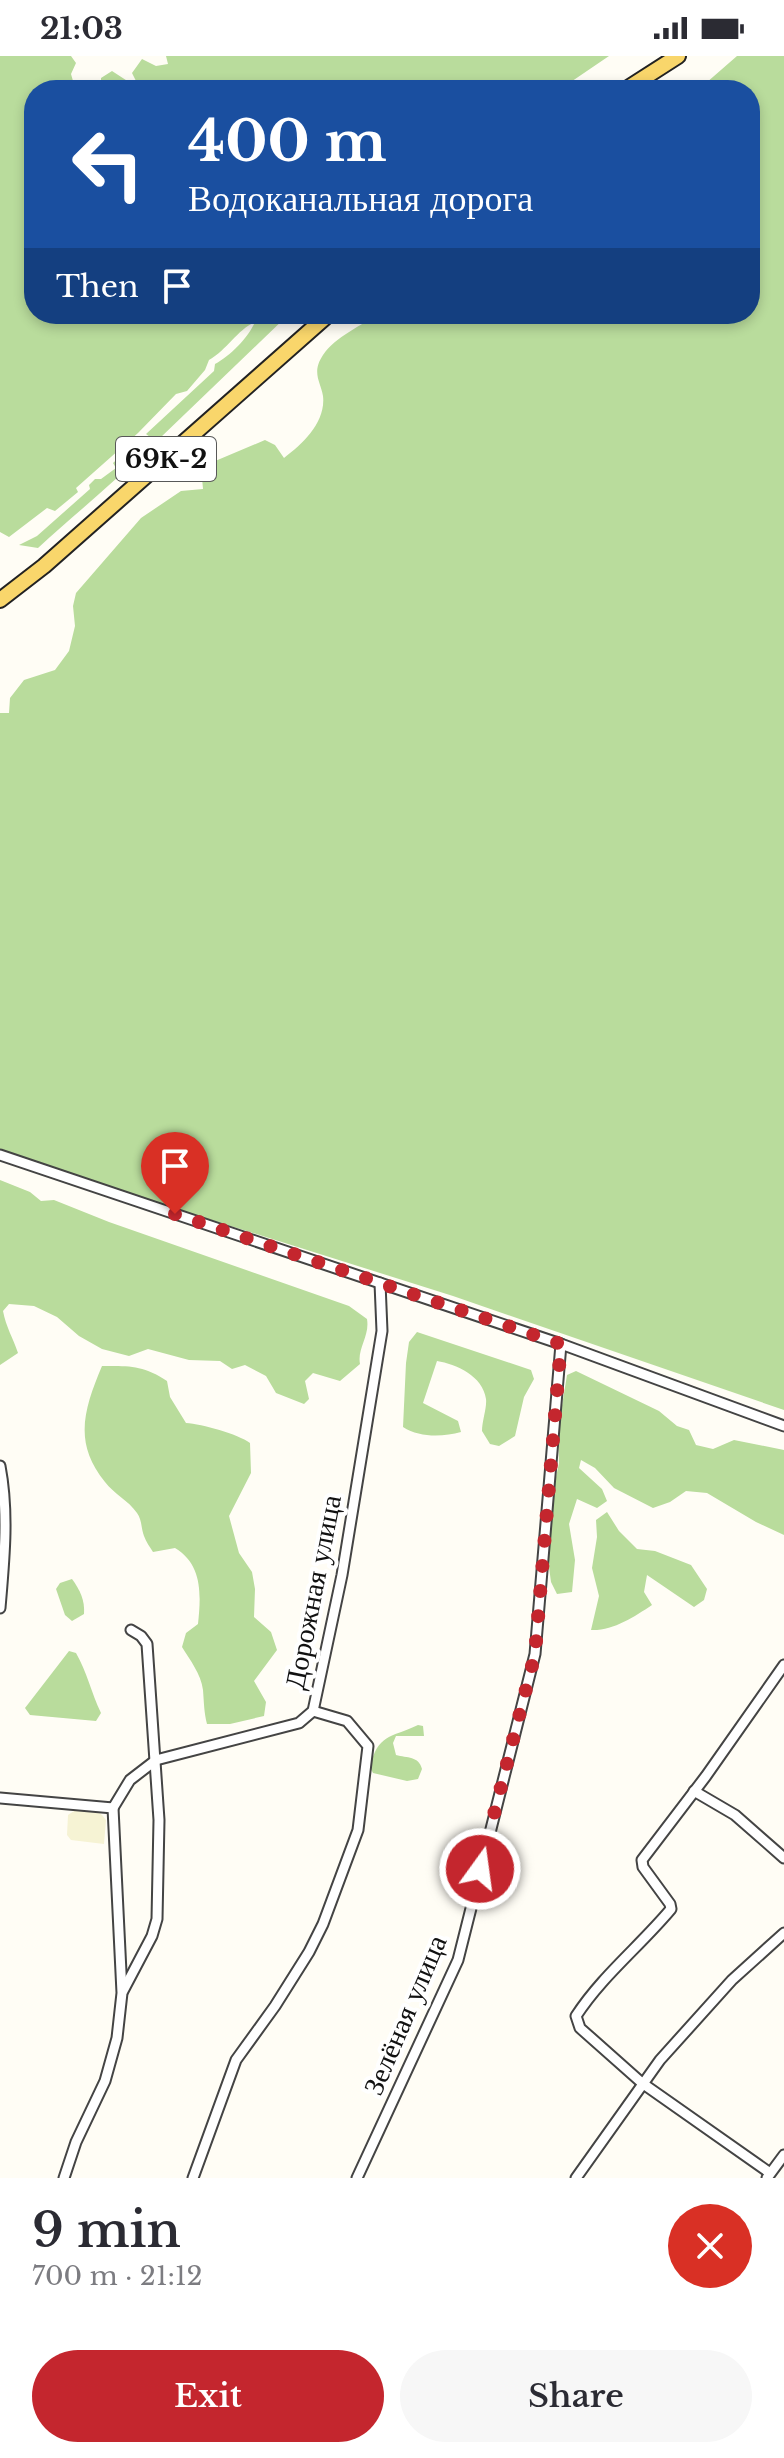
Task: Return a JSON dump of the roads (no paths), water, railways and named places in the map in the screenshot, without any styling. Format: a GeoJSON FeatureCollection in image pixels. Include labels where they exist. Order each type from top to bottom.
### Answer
{"type":"FeatureCollection","features":[{"type":"Feature","properties":{"kind":"main road"},"geometry":{"type":"LineString","coordinates":[[641,80],[678,56]]}},
{"type":"Feature","properties":{"kind":"main road","name":"69К-2"},"geometry":{"type":"LineString","coordinates":[[0,600],[44,566],[318,324]]}},
{"type":"Feature","properties":{"kind":"street"},"geometry":{"type":"LineString","coordinates":[[0,1155],[561,1344],[784,1426]]}},
{"type":"Feature","properties":{"kind":"street","name":"Дорожная улица"},"geometry":{"type":"LineString","coordinates":[[113,1808],[125,1785],[156,1760],[299,1723],[313,1711],[342,1575],[382,1331],[380,1283]]}},
{"type":"Feature","properties":{"kind":"street","name":"Зелёная улица"},"geometry":{"type":"LineString","coordinates":[[357,2178],[458,1960],[535,1654],[561,1344]]}},
{"type":"Feature","properties":{"kind":"street"},"geometry":{"type":"LineString","coordinates":[[0,1466],[6,1536],[0,1608]]}},
{"type":"Feature","properties":{"kind":"street"},"geometry":{"type":"LineString","coordinates":[[122,1993],[152,1936],[157,1919],[159,1820],[147,1644],[131,1630]]}},
{"type":"Feature","properties":{"kind":"street"},"geometry":{"type":"LineString","coordinates":[[784,1665],[642,1860],[643,1867],[671,1909],[589,1995],[576,2016],[580,2028],[642,2083],[768,2176],[784,2155]]}},
{"type":"Feature","properties":{"kind":"street"},"geometry":{"type":"LineString","coordinates":[[193,2178],[236,2060],[309,1952],[323,1924],[358,1830],[368,1746],[347,1721],[313,1711]]}},
{"type":"Feature","properties":{"kind":"street"},"geometry":{"type":"LineString","coordinates":[[694,1791],[735,1815],[784,1858]]}},
{"type":"Feature","properties":{"kind":"street"},"geometry":{"type":"LineString","coordinates":[[0,1798],[113,1808],[122,1993],[117,2038],[105,2081],[76,2142],[64,2178]]}},
{"type":"Feature","properties":{"kind":"street"},"geometry":{"type":"LineString","coordinates":[[576,2178],[642,2083],[732,1980],[784,1933]]}}]}
